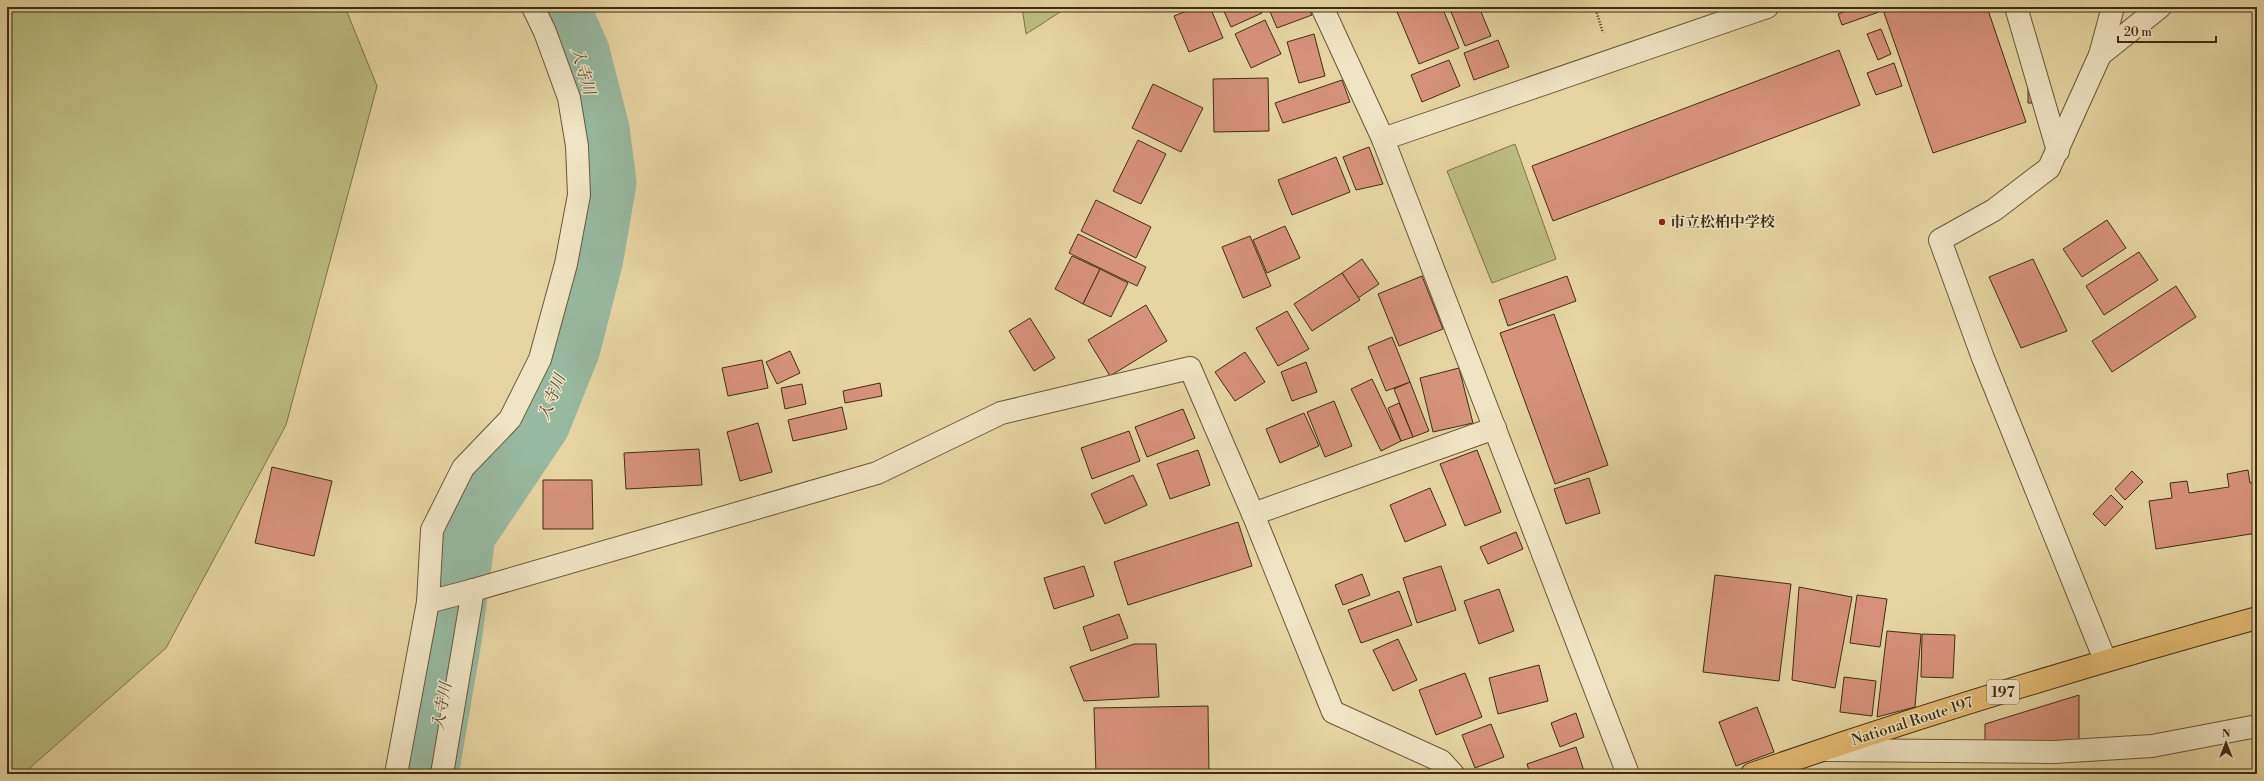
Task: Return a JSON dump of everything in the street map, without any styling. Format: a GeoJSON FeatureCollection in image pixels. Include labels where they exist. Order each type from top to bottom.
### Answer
{"type":"FeatureCollection","features":[{"type":"Feature","properties":{"kind":"highway","name":"National Route 197"},"geometry":{"type":"LineString","coordinates":[[1752,774],[1820,750],[2105,660],[2257,618]]}},
{"type":"Feature","properties":{"kind":"street"},"geometry":{"type":"LineString","coordinates":[[396,774],[429,601],[432,530],[463,468],[510,419],[540,359],[566,264],[579,195],[577,146],[569,98],[545,32],[533,7]]}},
{"type":"Feature","properties":{"kind":"street"},"geometry":{"type":"LineString","coordinates":[[1322,7],[1384,138],[1628,774]]}},
{"type":"Feature","properties":{"kind":"street"},"geometry":{"type":"LineString","coordinates":[[1384,138],[1767,7]]}},
{"type":"Feature","properties":{"kind":"street"},"geometry":{"type":"LineString","coordinates":[[2016,7],[2058,151]]}},
{"type":"Feature","properties":{"kind":"street"},"geometry":{"type":"LineString","coordinates":[[2105,660],[1983,358],[1940,240],[1994,210],[2049,168],[2058,151],[2100,55],[2113,7]]}},
{"type":"Feature","properties":{"kind":"street"},"geometry":{"type":"LineString","coordinates":[[2100,55],[2160,7]]}},
{"type":"Feature","properties":{"kind":"street"},"geometry":{"type":"LineString","coordinates":[[429,601],[471,591],[877,473],[1001,413],[1190,368],[1253,514],[1333,712],[1442,761],[1453,774]]}},
{"type":"Feature","properties":{"kind":"street"},"geometry":{"type":"LineString","coordinates":[[1253,514],[1495,428]]}},
{"type":"Feature","properties":{"kind":"street"},"geometry":{"type":"LineString","coordinates":[[442,774],[471,591]]}},
{"type":"Feature","properties":{"kind":"street"},"geometry":{"type":"LineString","coordinates":[[1820,750],[2054,752],[2152,746],[2257,726]]}},
{"type":"Feature","properties":{"kind":"green space"},"geometry":{"type":"Polygon","coordinates":[[[7,7],[345,7],[377,86],[286,425],[166,648],[23,774],[7,774],[7,7]]]}},
{"type":"Feature","properties":{"kind":"green space"},"geometry":{"type":"Polygon","coordinates":[[[1022,7],[1068,7],[1026,34],[1022,7]]]}},
{"type":"Feature","properties":{"kind":"green space"},"geometry":{"type":"Polygon","coordinates":[[[1515,144],[1556,259],[1492,283],[1447,171],[1515,144]]]}},
{"type":"Feature","properties":{"kind":"building"},"geometry":{"type":"Polygon","coordinates":[[[1197,7],[1210,7],[1223,38],[1189,52],[1174,16],[1197,7]]]}},
{"type":"Feature","properties":{"kind":"building"},"geometry":{"type":"Polygon","coordinates":[[[1222,7],[1259,7],[1262,13],[1231,27],[1222,7]]]}},
{"type":"Feature","properties":{"kind":"building"},"geometry":{"type":"Polygon","coordinates":[[[1268,7],[1308,7],[1312,15],[1277,28],[1268,7]]]}},
{"type":"Feature","properties":{"kind":"building"},"geometry":{"type":"Polygon","coordinates":[[[1395,7],[1442,7],[1459,48],[1419,64],[1395,7]]]}},
{"type":"Feature","properties":{"kind":"building"},"geometry":{"type":"Polygon","coordinates":[[[1449,7],[1479,7],[1491,36],[1465,46],[1449,7]]]}},
{"type":"Feature","properties":{"kind":"building"},"geometry":{"type":"Polygon","coordinates":[[[1858,7],[1878,7],[1879,12],[1842,25],[1838,14],[1858,7]]]}},
{"type":"Feature","properties":{"kind":"building"},"geometry":{"type":"Polygon","coordinates":[[[1882,7],[1987,7],[2026,122],[1933,153],[1882,7]]]}},
{"type":"Feature","properties":{"kind":"building"},"geometry":{"type":"Polygon","coordinates":[[[1265,20],[1281,54],[1251,68],[1235,34],[1265,20]]]}},
{"type":"Feature","properties":{"kind":"building"},"geometry":{"type":"Polygon","coordinates":[[[1881,29],[1891,54],[1878,60],[1867,34],[1881,29]]]}},
{"type":"Feature","properties":{"kind":"building"},"geometry":{"type":"Polygon","coordinates":[[[1314,34],[1325,76],[1299,83],[1287,42],[1314,34]]]}},
{"type":"Feature","properties":{"kind":"building"},"geometry":{"type":"Polygon","coordinates":[[[1498,40],[1509,67],[1474,80],[1464,53],[1498,40]]]}},
{"type":"Feature","properties":{"kind":"building"},"geometry":{"type":"Polygon","coordinates":[[[1839,50],[1860,105],[1553,221],[1532,166],[1839,50]]]}},
{"type":"Feature","properties":{"kind":"building"},"geometry":{"type":"Polygon","coordinates":[[[1449,60],[1460,86],[1422,102],[1411,75],[1449,60]]]}},
{"type":"Feature","properties":{"kind":"building"},"geometry":{"type":"Polygon","coordinates":[[[1894,63],[1902,86],[1876,95],[1867,73],[1894,63]]]}},
{"type":"Feature","properties":{"kind":"building"},"geometry":{"type":"Polygon","coordinates":[[[1268,78],[1269,131],[1214,132],[1213,79],[1268,78]]]}},
{"type":"Feature","properties":{"kind":"building"},"geometry":{"type":"Polygon","coordinates":[[[1342,80],[1350,102],[1283,123],[1275,103],[1342,80]]]}},
{"type":"Feature","properties":{"kind":"building"},"geometry":{"type":"Polygon","coordinates":[[[1153,84],[1203,108],[1181,152],[1132,128],[1153,84]]]}},
{"type":"Feature","properties":{"kind":"building"},"geometry":{"type":"Polygon","coordinates":[[[2028,88],[2037,103],[2028,103],[2028,88]]]}},
{"type":"Feature","properties":{"kind":"building"},"geometry":{"type":"Polygon","coordinates":[[[1138,140],[1166,154],[1141,204],[1113,191],[1138,140]]]}},
{"type":"Feature","properties":{"kind":"building"},"geometry":{"type":"Polygon","coordinates":[[[1369,147],[1383,184],[1356,190],[1343,157],[1369,147]]]}},
{"type":"Feature","properties":{"kind":"building"},"geometry":{"type":"Polygon","coordinates":[[[1336,157],[1350,192],[1292,215],[1278,180],[1336,157]]]}},
{"type":"Feature","properties":{"kind":"building"},"geometry":{"type":"Polygon","coordinates":[[[1096,200],[1151,227],[1136,258],[1081,231],[1096,200]]]}},
{"type":"Feature","properties":{"kind":"building"},"geometry":{"type":"Polygon","coordinates":[[[2107,220],[2126,248],[2082,277],[2063,249],[2107,220]]]}},
{"type":"Feature","properties":{"kind":"building"},"geometry":{"type":"Polygon","coordinates":[[[1285,226],[1300,258],[1267,273],[1253,240],[1285,226]]]}},
{"type":"Feature","properties":{"kind":"building"},"geometry":{"type":"Polygon","coordinates":[[[1078,234],[1146,267],[1137,286],[1069,253],[1078,234]]]}},
{"type":"Feature","properties":{"kind":"building"},"geometry":{"type":"Polygon","coordinates":[[[1250,236],[1271,286],[1243,298],[1222,247],[1250,236]]]}},
{"type":"Feature","properties":{"kind":"building"},"geometry":{"type":"Polygon","coordinates":[[[2139,252],[2158,280],[2104,315],[2086,286],[2139,252]]]}},
{"type":"Feature","properties":{"kind":"building"},"geometry":{"type":"Polygon","coordinates":[[[1072,256],[1100,269],[1083,304],[1055,289],[1072,256]]]}},
{"type":"Feature","properties":{"kind":"building"},"geometry":{"type":"Polygon","coordinates":[[[1362,259],[1379,284],[1358,298],[1342,273],[1362,259]]]}},
{"type":"Feature","properties":{"kind":"building"},"geometry":{"type":"Polygon","coordinates":[[[2033,259],[2067,331],[2021,348],[1989,277],[2033,259]]]}},
{"type":"Feature","properties":{"kind":"building"},"geometry":{"type":"Polygon","coordinates":[[[1100,269],[1128,283],[1111,317],[1083,304],[1100,269]]]}},
{"type":"Feature","properties":{"kind":"building"},"geometry":{"type":"Polygon","coordinates":[[[1342,273],[1360,300],[1312,331],[1294,304],[1342,273]]]}},
{"type":"Feature","properties":{"kind":"building"},"geometry":{"type":"Polygon","coordinates":[[[1422,276],[1443,329],[1399,346],[1378,294],[1422,276]]]}},
{"type":"Feature","properties":{"kind":"building"},"geometry":{"type":"Polygon","coordinates":[[[1567,276],[1576,301],[1508,326],[1499,300],[1567,276]]]}},
{"type":"Feature","properties":{"kind":"building"},"geometry":{"type":"Polygon","coordinates":[[[2176,286],[2196,317],[2112,372],[2092,341],[2176,286]]]}},
{"type":"Feature","properties":{"kind":"building"},"geometry":{"type":"Polygon","coordinates":[[[1146,305],[1167,341],[1110,376],[1088,340],[1146,305]]]}},
{"type":"Feature","properties":{"kind":"building"},"geometry":{"type":"Polygon","coordinates":[[[1287,311],[1309,349],[1278,366],[1256,328],[1287,311]]]}},
{"type":"Feature","properties":{"kind":"building"},"geometry":{"type":"Polygon","coordinates":[[[1554,314],[1608,465],[1555,484],[1500,333],[1554,314]]]}},
{"type":"Feature","properties":{"kind":"building"},"geometry":{"type":"Polygon","coordinates":[[[1030,318],[1055,358],[1034,371],[1009,331],[1030,318]]]}},
{"type":"Feature","properties":{"kind":"building"},"geometry":{"type":"Polygon","coordinates":[[[1392,337],[1410,382],[1386,391],[1368,347],[1392,337]]]}},
{"type":"Feature","properties":{"kind":"building"},"geometry":{"type":"Polygon","coordinates":[[[790,351],[800,373],[777,384],[766,362],[790,351]]]}},
{"type":"Feature","properties":{"kind":"building"},"geometry":{"type":"Polygon","coordinates":[[[1245,352],[1265,382],[1235,401],[1215,372],[1245,352]]]}},
{"type":"Feature","properties":{"kind":"building"},"geometry":{"type":"Polygon","coordinates":[[[762,360],[768,388],[728,396],[722,368],[762,360]]]}},
{"type":"Feature","properties":{"kind":"building"},"geometry":{"type":"Polygon","coordinates":[[[1306,362],[1317,392],[1292,401],[1281,372],[1306,362]]]}},
{"type":"Feature","properties":{"kind":"building"},"geometry":{"type":"Polygon","coordinates":[[[1459,368],[1473,423],[1433,432],[1420,378],[1459,368]]]}},
{"type":"Feature","properties":{"kind":"building"},"geometry":{"type":"Polygon","coordinates":[[[1372,379],[1401,441],[1381,451],[1351,389],[1372,379]]]}},
{"type":"Feature","properties":{"kind":"building"},"geometry":{"type":"Polygon","coordinates":[[[1410,382],[1429,431],[1413,437],[1394,389],[1410,382]]]}},
{"type":"Feature","properties":{"kind":"building"},"geometry":{"type":"Polygon","coordinates":[[[880,383],[882,396],[845,403],[843,391],[880,383]]]}},
{"type":"Feature","properties":{"kind":"building"},"geometry":{"type":"Polygon","coordinates":[[[802,384],[806,404],[785,409],[781,388],[802,384]]]}},
{"type":"Feature","properties":{"kind":"building"},"geometry":{"type":"Polygon","coordinates":[[[1334,401],[1352,446],[1325,457],[1307,412],[1334,401]]]}},
{"type":"Feature","properties":{"kind":"building"},"geometry":{"type":"Polygon","coordinates":[[[1399,403],[1413,437],[1401,441],[1388,408],[1399,403]]]}},
{"type":"Feature","properties":{"kind":"building"},"geometry":{"type":"Polygon","coordinates":[[[842,407],[847,429],[793,441],[788,420],[842,407]]]}},
{"type":"Feature","properties":{"kind":"building"},"geometry":{"type":"Polygon","coordinates":[[[1183,409],[1195,438],[1147,457],[1135,427],[1183,409]]]}},
{"type":"Feature","properties":{"kind":"building"},"geometry":{"type":"Polygon","coordinates":[[[1304,413],[1319,446],[1280,463],[1266,429],[1304,413]]]}},
{"type":"Feature","properties":{"kind":"building"},"geometry":{"type":"Polygon","coordinates":[[[758,423],[772,472],[740,481],[727,432],[758,423]]]}},
{"type":"Feature","properties":{"kind":"building"},"geometry":{"type":"Polygon","coordinates":[[[1129,431],[1140,461],[1092,479],[1081,448],[1129,431]]]}},
{"type":"Feature","properties":{"kind":"building"},"geometry":{"type":"Polygon","coordinates":[[[699,449],[702,485],[626,489],[624,453],[699,449]]]}},
{"type":"Feature","properties":{"kind":"building"},"geometry":{"type":"Polygon","coordinates":[[[1198,450],[1210,485],[1170,499],[1157,464],[1198,450]]]}},
{"type":"Feature","properties":{"kind":"building"},"geometry":{"type":"Polygon","coordinates":[[[1477,450],[1501,512],[1465,526],[1440,464],[1477,450]]]}},
{"type":"Feature","properties":{"kind":"building"},"geometry":{"type":"Polygon","coordinates":[[[272,467],[332,481],[314,556],[255,543],[272,467]]]}},
{"type":"Feature","properties":{"kind":"building"},"geometry":{"type":"Polygon","coordinates":[[[2248,470],[2250,483],[2257,482],[2257,533],[2156,549],[2149,501],[2172,498],[2170,483],[2187,481],[2189,493],[2229,487],[2227,474],[2248,470]]]}},
{"type":"Feature","properties":{"kind":"building"},"geometry":{"type":"Polygon","coordinates":[[[2132,471],[2143,482],[2125,500],[2115,489],[2132,471]]]}},
{"type":"Feature","properties":{"kind":"building"},"geometry":{"type":"Polygon","coordinates":[[[1133,475],[1147,505],[1105,524],[1091,494],[1133,475]]]}},
{"type":"Feature","properties":{"kind":"building"},"geometry":{"type":"Polygon","coordinates":[[[1589,478],[1600,513],[1566,524],[1554,489],[1589,478]]]}},
{"type":"Feature","properties":{"kind":"building"},"geometry":{"type":"Polygon","coordinates":[[[543,480],[592,480],[593,529],[543,529],[543,480]]]}},
{"type":"Feature","properties":{"kind":"building"},"geometry":{"type":"Polygon","coordinates":[[[1430,488],[1446,525],[1405,542],[1390,505],[1430,488]]]}},
{"type":"Feature","properties":{"kind":"building"},"geometry":{"type":"Polygon","coordinates":[[[2111,495],[2123,507],[2105,526],[2093,514],[2111,495]]]}},
{"type":"Feature","properties":{"kind":"building"},"geometry":{"type":"Polygon","coordinates":[[[1238,522],[1252,566],[1128,605],[1114,562],[1238,522]]]}},
{"type":"Feature","properties":{"kind":"building"},"geometry":{"type":"Polygon","coordinates":[[[1516,532],[1523,549],[1488,564],[1480,547],[1516,532]]]}},
{"type":"Feature","properties":{"kind":"building"},"geometry":{"type":"Polygon","coordinates":[[[1084,566],[1094,596],[1054,609],[1044,578],[1084,566]]]}},
{"type":"Feature","properties":{"kind":"building"},"geometry":{"type":"Polygon","coordinates":[[[1441,566],[1456,610],[1417,623],[1403,578],[1441,566]]]}},
{"type":"Feature","properties":{"kind":"building"},"geometry":{"type":"Polygon","coordinates":[[[1362,574],[1370,595],[1343,605],[1335,585],[1362,574]]]}},
{"type":"Feature","properties":{"kind":"building"},"geometry":{"type":"Polygon","coordinates":[[[1715,575],[1791,584],[1779,681],[1703,672],[1715,575]]]}},
{"type":"Feature","properties":{"kind":"building"},"geometry":{"type":"Polygon","coordinates":[[[1799,587],[1852,597],[1835,688],[1792,680],[1799,587]]]}},
{"type":"Feature","properties":{"kind":"building"},"geometry":{"type":"Polygon","coordinates":[[[1499,589],[1514,631],[1479,644],[1464,601],[1499,589]]]}},
{"type":"Feature","properties":{"kind":"building"},"geometry":{"type":"Polygon","coordinates":[[[1399,591],[1412,625],[1361,643],[1348,610],[1399,591]]]}},
{"type":"Feature","properties":{"kind":"building"},"geometry":{"type":"Polygon","coordinates":[[[1857,595],[1887,599],[1880,647],[1850,643],[1857,595]]]}},
{"type":"Feature","properties":{"kind":"building"},"geometry":{"type":"Polygon","coordinates":[[[1119,614],[1128,638],[1091,651],[1083,627],[1119,614]]]}},
{"type":"Feature","properties":{"kind":"building"},"geometry":{"type":"Polygon","coordinates":[[[1887,631],[1921,634],[1915,707],[1877,717],[1887,631]]]}},
{"type":"Feature","properties":{"kind":"building"},"geometry":{"type":"Polygon","coordinates":[[[1922,634],[1955,635],[1953,678],[1921,677],[1922,634]]]}},
{"type":"Feature","properties":{"kind":"building"},"geometry":{"type":"Polygon","coordinates":[[[1398,639],[1417,680],[1393,691],[1373,650],[1398,639]]]}},
{"type":"Feature","properties":{"kind":"building"},"geometry":{"type":"Polygon","coordinates":[[[1134,644],[1156,644],[1159,697],[1084,701],[1070,667],[1134,644]]]}},
{"type":"Feature","properties":{"kind":"building"},"geometry":{"type":"Polygon","coordinates":[[[1539,665],[1548,701],[1498,714],[1489,678],[1539,665]]]}},
{"type":"Feature","properties":{"kind":"building"},"geometry":{"type":"Polygon","coordinates":[[[1465,673],[1482,717],[1436,735],[1419,690],[1465,673]]]}},
{"type":"Feature","properties":{"kind":"building"},"geometry":{"type":"Polygon","coordinates":[[[1844,677],[1876,681],[1872,716],[1840,712],[1844,677]]]}},
{"type":"Feature","properties":{"kind":"building"},"geometry":{"type":"Polygon","coordinates":[[[2079,695],[2079,742],[1985,743],[1985,724],[2079,695]]]}},
{"type":"Feature","properties":{"kind":"building"},"geometry":{"type":"Polygon","coordinates":[[[1208,706],[1209,774],[1096,774],[1094,708],[1208,706]]]}},
{"type":"Feature","properties":{"kind":"building"},"geometry":{"type":"Polygon","coordinates":[[[1757,707],[1774,752],[1736,766],[1719,722],[1757,707]]]}},
{"type":"Feature","properties":{"kind":"building"},"geometry":{"type":"Polygon","coordinates":[[[1576,713],[1584,737],[1560,747],[1551,723],[1576,713]]]}},
{"type":"Feature","properties":{"kind":"building"},"geometry":{"type":"Polygon","coordinates":[[[1491,724],[1504,757],[1475,768],[1462,735],[1491,724]]]}},
{"type":"Feature","properties":{"kind":"building"},"geometry":{"type":"Polygon","coordinates":[[[1576,747],[1585,774],[1530,774],[1527,764],[1576,747]]]}},
{"type":"Feature","properties":{"kind":"building"},"geometry":{"type":"Polygon","coordinates":[[[1434,769],[1435,774],[1420,774],[1434,769]]]}},
{"type":"Feature","properties":{"kind":"waterway","name":"入寺川"},"geometry":{"type":"LineString","coordinates":[[429,774],[452,640],[466,535],[541,423],[571,348],[594,258],[607,182],[600,129],[580,52],[560,7]]}},
{"type":"Feature","properties":{"kind":"place","name":"市立松柏中学校"},"geometry":{"type":"Point","coordinates":[1662,222]}}]}
